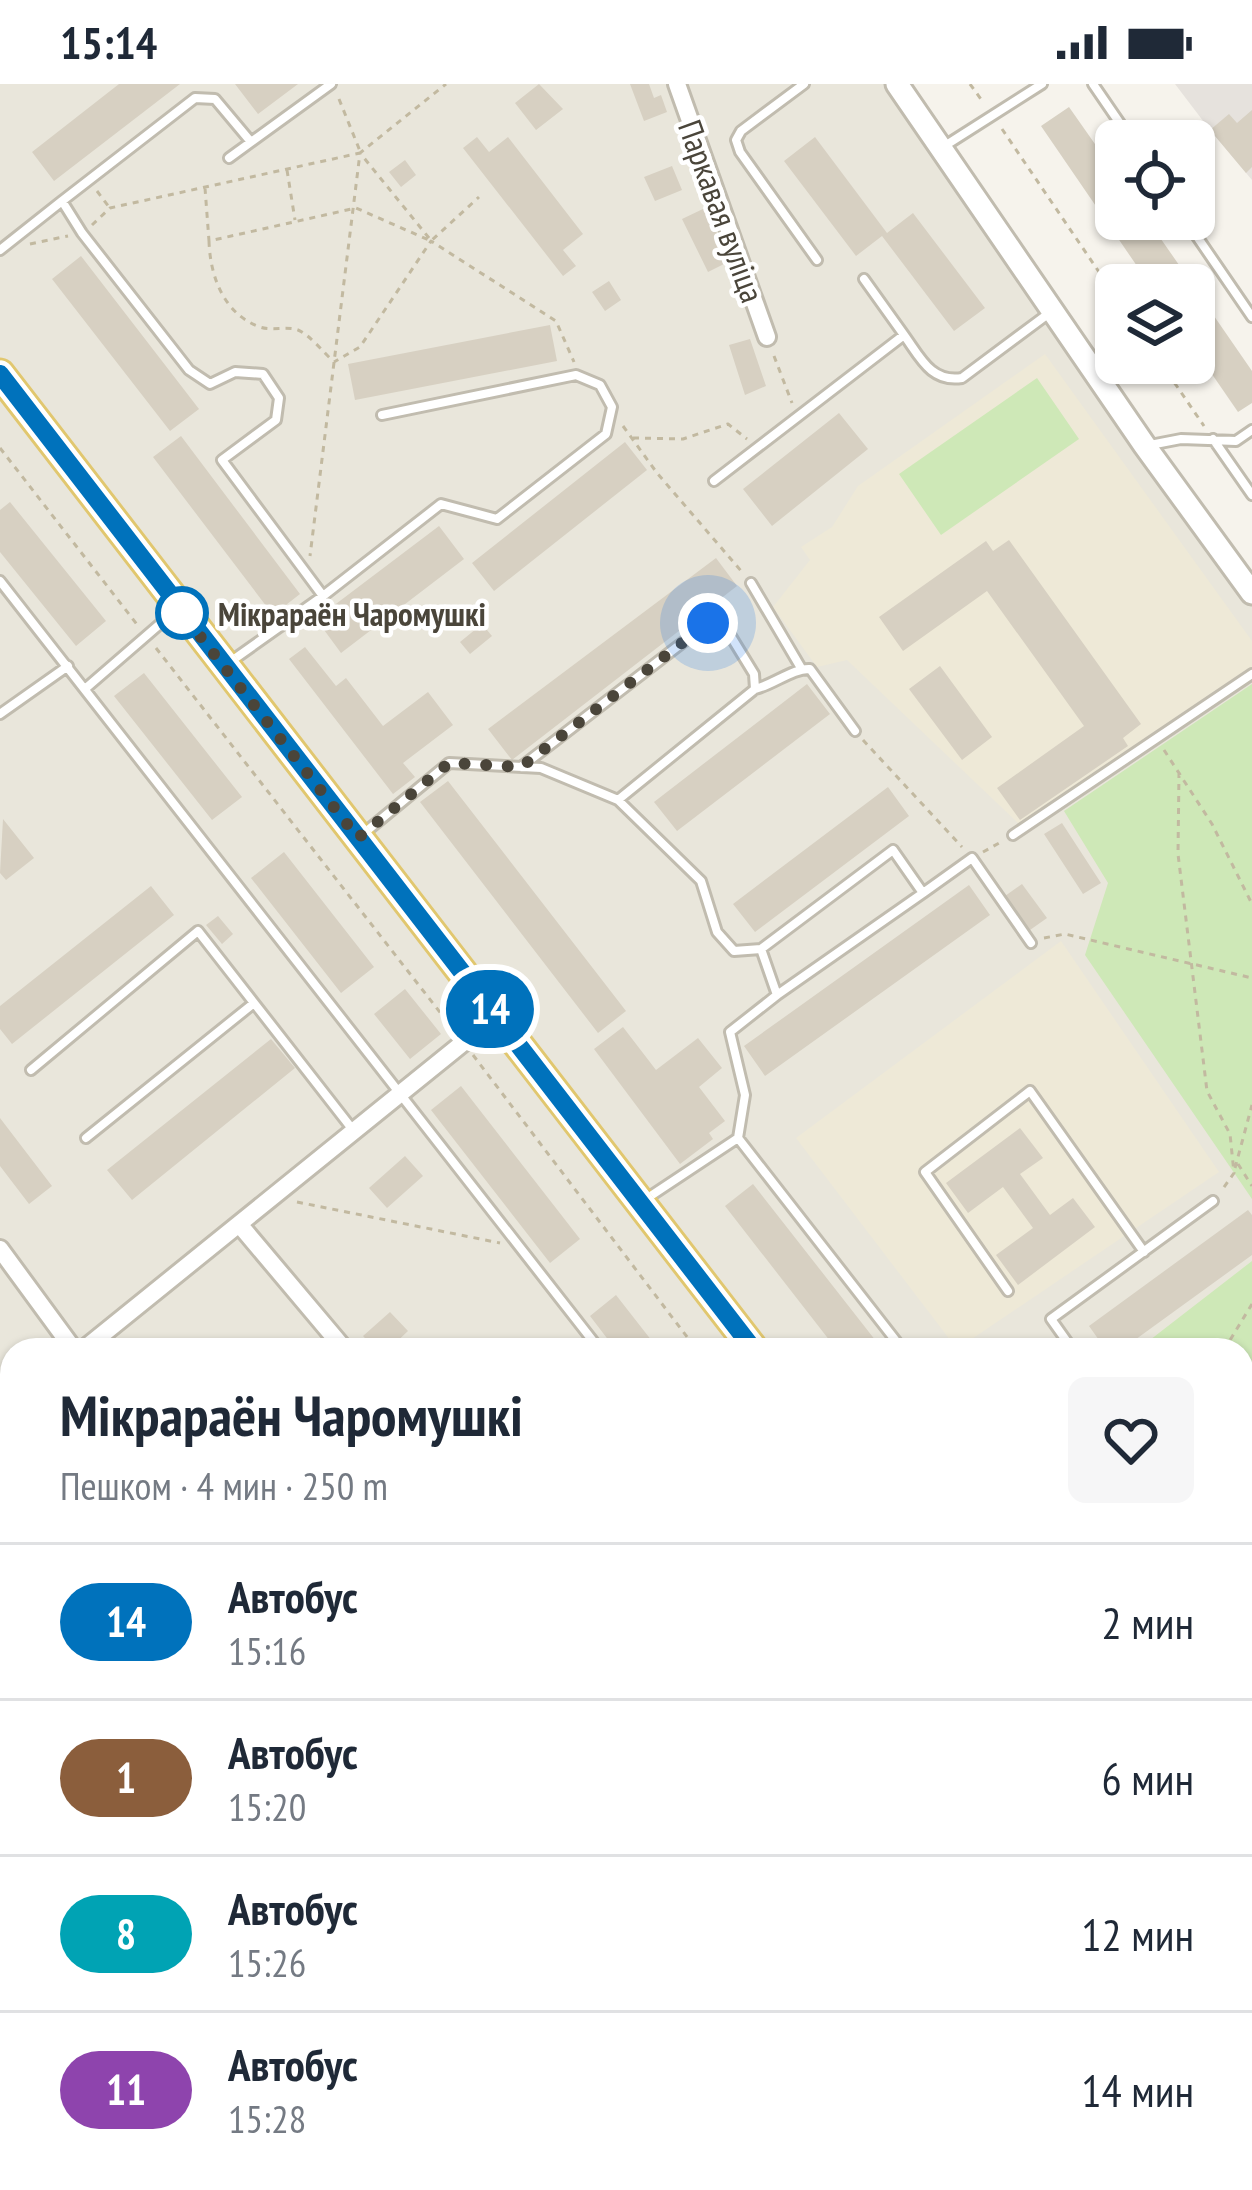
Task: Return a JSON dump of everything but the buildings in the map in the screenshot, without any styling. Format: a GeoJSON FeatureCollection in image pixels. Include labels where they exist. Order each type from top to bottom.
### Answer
{"type":"FeatureCollection","features":[{"type":"Feature","properties":{"kind":"main road"},"geometry":{"type":"LineString","coordinates":[[0,374],[745,1338]]}},
{"type":"Feature","properties":{"kind":"street","name":"Паркавая вуліца"},"geometry":{"type":"LineString","coordinates":[[677,84],[767,338]]}},
{"type":"Feature","properties":{"kind":"street"},"geometry":{"type":"LineString","coordinates":[[897,84],[1145,446],[1252,593]]}},
{"type":"Feature","properties":{"kind":"street"},"geometry":{"type":"LineString","coordinates":[[94,1338],[496,1017]]}},
{"type":"Feature","properties":{"kind":"street"},"geometry":{"type":"LineString","coordinates":[[239,1224],[335,1338]]}},
{"type":"Feature","properties":{"kind":"street"},"geometry":{"type":"LineString","coordinates":[[0,1249],[70,1338]]}},
{"type":"Feature","properties":{"kind":"lane"},"geometry":{"type":"LineString","coordinates":[[229,158],[332,84]]}},
{"type":"Feature","properties":{"kind":"lane"},"geometry":{"type":"LineString","coordinates":[[804,84],[741,131],[736,140],[817,260]]}},
{"type":"Feature","properties":{"kind":"lane"},"geometry":{"type":"LineString","coordinates":[[942,148],[1042,84]]}},
{"type":"Feature","properties":{"kind":"lane"},"geometry":{"type":"LineString","coordinates":[[1093,84],[1118,120]]}},
{"type":"Feature","properties":{"kind":"lane"},"geometry":{"type":"LineString","coordinates":[[0,250],[195,98],[215,98],[251,142]]}},
{"type":"Feature","properties":{"kind":"lane"},"geometry":{"type":"LineString","coordinates":[[62,201],[189,370],[210,384],[235,372],[262,374],[279,398],[276,420],[222,460],[323,596]]}},
{"type":"Feature","properties":{"kind":"lane"},"geometry":{"type":"LineString","coordinates":[[1199,240],[1252,317]]}},
{"type":"Feature","properties":{"kind":"lane"},"geometry":{"type":"LineString","coordinates":[[864,279],[932,374],[948,381],[962,378],[1054,309]]}},
{"type":"Feature","properties":{"kind":"lane"},"geometry":{"type":"LineString","coordinates":[[714,482],[904,335]]}},
{"type":"Feature","properties":{"kind":"lane"},"geometry":{"type":"LineString","coordinates":[[224,667],[441,504],[497,519],[606,434],[611,409],[600,385],[575,375],[382,415]]}},
{"type":"Feature","properties":{"kind":"lane"},"geometry":{"type":"LineString","coordinates":[[1145,446],[1212,437],[1236,441],[1252,430]]}},
{"type":"Feature","properties":{"kind":"lane"},"geometry":{"type":"LineString","coordinates":[[1212,437],[1252,495]]}},
{"type":"Feature","properties":{"kind":"lane"},"geometry":{"type":"LineString","coordinates":[[0,581],[591,1338]]}},
{"type":"Feature","properties":{"kind":"lane"},"geometry":{"type":"LineString","coordinates":[[752,583],[801,668]]}},
{"type":"Feature","properties":{"kind":"lane"},"geometry":{"type":"LineString","coordinates":[[86,688],[178,608]]}},
{"type":"Feature","properties":{"kind":"lane"},"geometry":{"type":"LineString","coordinates":[[521,767],[708,623],[724,625],[754,674],[755,689]]}},
{"type":"Feature","properties":{"kind":"lane"},"geometry":{"type":"LineString","coordinates":[[0,714],[68,666]]}},
{"type":"Feature","properties":{"kind":"lane"},"geometry":{"type":"LineString","coordinates":[[618,800],[755,689],[776,684],[801,668],[810,669],[855,731]]}},
{"type":"Feature","properties":{"kind":"lane"},"geometry":{"type":"LineString","coordinates":[[1012,835],[1252,674]]}},
{"type":"Feature","properties":{"kind":"lane"},"geometry":{"type":"LineString","coordinates":[[358,838],[449,763],[541,768],[618,800],[701,881],[717,932],[734,951],[761,949],[893,850],[922,893]]}},
{"type":"Feature","properties":{"kind":"lane"},"geometry":{"type":"LineString","coordinates":[[894,1338],[738,1138],[745,1094],[730,1032],[972,858],[1031,943]]}},
{"type":"Feature","properties":{"kind":"lane"},"geometry":{"type":"LineString","coordinates":[[31,1070],[198,931],[354,1131]]}},
{"type":"Feature","properties":{"kind":"lane"},"geometry":{"type":"LineString","coordinates":[[761,949],[777,995]]}},
{"type":"Feature","properties":{"kind":"lane"},"geometry":{"type":"LineString","coordinates":[[86,1138],[254,1003]]}},
{"type":"Feature","properties":{"kind":"lane"},"geometry":{"type":"LineString","coordinates":[[1007,1291],[925,1172],[1030,1091],[1144,1252]]}},
{"type":"Feature","properties":{"kind":"lane"},"geometry":{"type":"LineString","coordinates":[[642,1202],[738,1138]]}},
{"type":"Feature","properties":{"kind":"lane"},"geometry":{"type":"LineString","coordinates":[[1064,1338],[1051,1319],[1213,1202]]}},
{"type":"Feature","properties":{"kind":"path"},"geometry":{"type":"LineString","coordinates":[[332,84],[360,153],[431,241]]}},
{"type":"Feature","properties":{"kind":"path"},"geometry":{"type":"LineString","coordinates":[[23,246],[82,233],[110,208],[360,153],[446,84]]}},
{"type":"Feature","properties":{"kind":"path"},"geometry":{"type":"LineString","coordinates":[[970,84],[1095,266]]}},
{"type":"Feature","properties":{"kind":"path"},"geometry":{"type":"LineString","coordinates":[[308,575],[360,153]]}},
{"type":"Feature","properties":{"kind":"path"},"geometry":{"type":"LineString","coordinates":[[286,169],[296,221]]}},
{"type":"Feature","properties":{"kind":"path"},"geometry":{"type":"LineString","coordinates":[[89,180],[110,208]]}},
{"type":"Feature","properties":{"kind":"path"},"geometry":{"type":"LineString","coordinates":[[204,186],[210,266],[221,294],[260,327],[299,330],[334,362]]}},
{"type":"Feature","properties":{"kind":"path"},"geometry":{"type":"LineString","coordinates":[[334,362],[360,347],[431,241],[479,197]]}},
{"type":"Feature","properties":{"kind":"path"},"geometry":{"type":"LineString","coordinates":[[209,241],[356,208],[431,241],[556,321],[575,375]]}},
{"type":"Feature","properties":{"kind":"path"},"geometry":{"type":"LineString","coordinates":[[767,338],[798,417]]}},
{"type":"Feature","properties":{"kind":"path"},"geometry":{"type":"LineString","coordinates":[[1175,384],[1212,437]]}},
{"type":"Feature","properties":{"kind":"path"},"geometry":{"type":"LineString","coordinates":[[611,409],[752,583]]}},
{"type":"Feature","properties":{"kind":"path"},"geometry":{"type":"LineString","coordinates":[[632,438],[683,439],[728,424],[756,449]]}},
{"type":"Feature","properties":{"kind":"path"},"geometry":{"type":"LineString","coordinates":[[0,448],[464,1042],[688,1338]]}},
{"type":"Feature","properties":{"kind":"path"},"geometry":{"type":"LineString","coordinates":[[855,731],[972,858],[1012,835]]}},
{"type":"Feature","properties":{"kind":"path"},"geometry":{"type":"LineString","coordinates":[[1157,738],[1212,824],[1252,904]]}},
{"type":"Feature","properties":{"kind":"path"},"geometry":{"type":"LineString","coordinates":[[1179,772],[1178,854],[1207,1091],[1230,1134],[1234,1173]]}},
{"type":"Feature","properties":{"kind":"path"},"geometry":{"type":"LineString","coordinates":[[1031,943],[1065,934],[1252,978]]}},
{"type":"Feature","properties":{"kind":"path"},"geometry":{"type":"LineString","coordinates":[[1213,1202],[1234,1173],[1252,1106]]}},
{"type":"Feature","properties":{"kind":"path"},"geometry":{"type":"LineString","coordinates":[[1237,1162],[1252,1186]]}},
{"type":"Feature","properties":{"kind":"path"},"geometry":{"type":"LineString","coordinates":[[272,1197],[522,1247]]}},
{"type":"Feature","properties":{"kind":"path"},"geometry":{"type":"LineString","coordinates":[[1231,1338],[1252,1304]]}},
{"type":"Feature","properties":{"kind":"shaded area"},"geometry":{"type":"Polygon","coordinates":[[[0,84],[897,84],[1095,368],[1095,384],[1106,384],[1252,593],[1252,1338],[0,1338],[0,84]]]}},
{"type":"Feature","properties":{"kind":"shaded area"},"geometry":{"type":"Polygon","coordinates":[[[1175,84],[1252,84],[1252,180],[1215,136],[1215,120],[1202,120],[1175,84]]]}},
{"type":"Feature","properties":{"kind":"shaded area"},"geometry":{"type":"Polygon","coordinates":[[[1045,354],[1252,641],[1252,667],[1019,824],[847,660],[817,667],[773,607],[810,560],[801,547],[832,527],[858,486],[1045,354]]]}},
{"type":"Feature","properties":{"kind":"shaded area"},"geometry":{"type":"Polygon","coordinates":[[[1061,941],[1219,1172],[973,1338],[949,1338],[796,1138],[1061,941]]]}},
{"type":"Feature","properties":{"kind":"green space"},"geometry":{"type":"Polygon","coordinates":[[[1037,378],[1079,439],[941,535],[899,474],[1037,378]]]}},
{"type":"Feature","properties":{"kind":"green space"},"geometry":{"type":"Polygon","coordinates":[[[1252,684],[1252,1199],[1085,955],[1108,883],[1064,811],[1252,684]]]}},
{"type":"Feature","properties":{"kind":"green space"},"geometry":{"type":"Polygon","coordinates":[[[1252,1261],[1252,1338],[1153,1338],[1252,1261]]]}},
{"type":"Feature","properties":{"kind":"bus line","name":"14"},"geometry":{"type":"LineString","coordinates":[[0,374],[745,1338]]}},
{"type":"Feature","properties":{"kind":"place","name":"Мікрараён Чаромушкі"},"geometry":{"type":"Point","coordinates":[182,613]}},
{"type":"Feature","properties":{"kind":"route"},"geometry":{"type":"LineString","coordinates":[[182,613],[178,608],[358,838],[449,763],[521,767],[708,623]]}}]}
